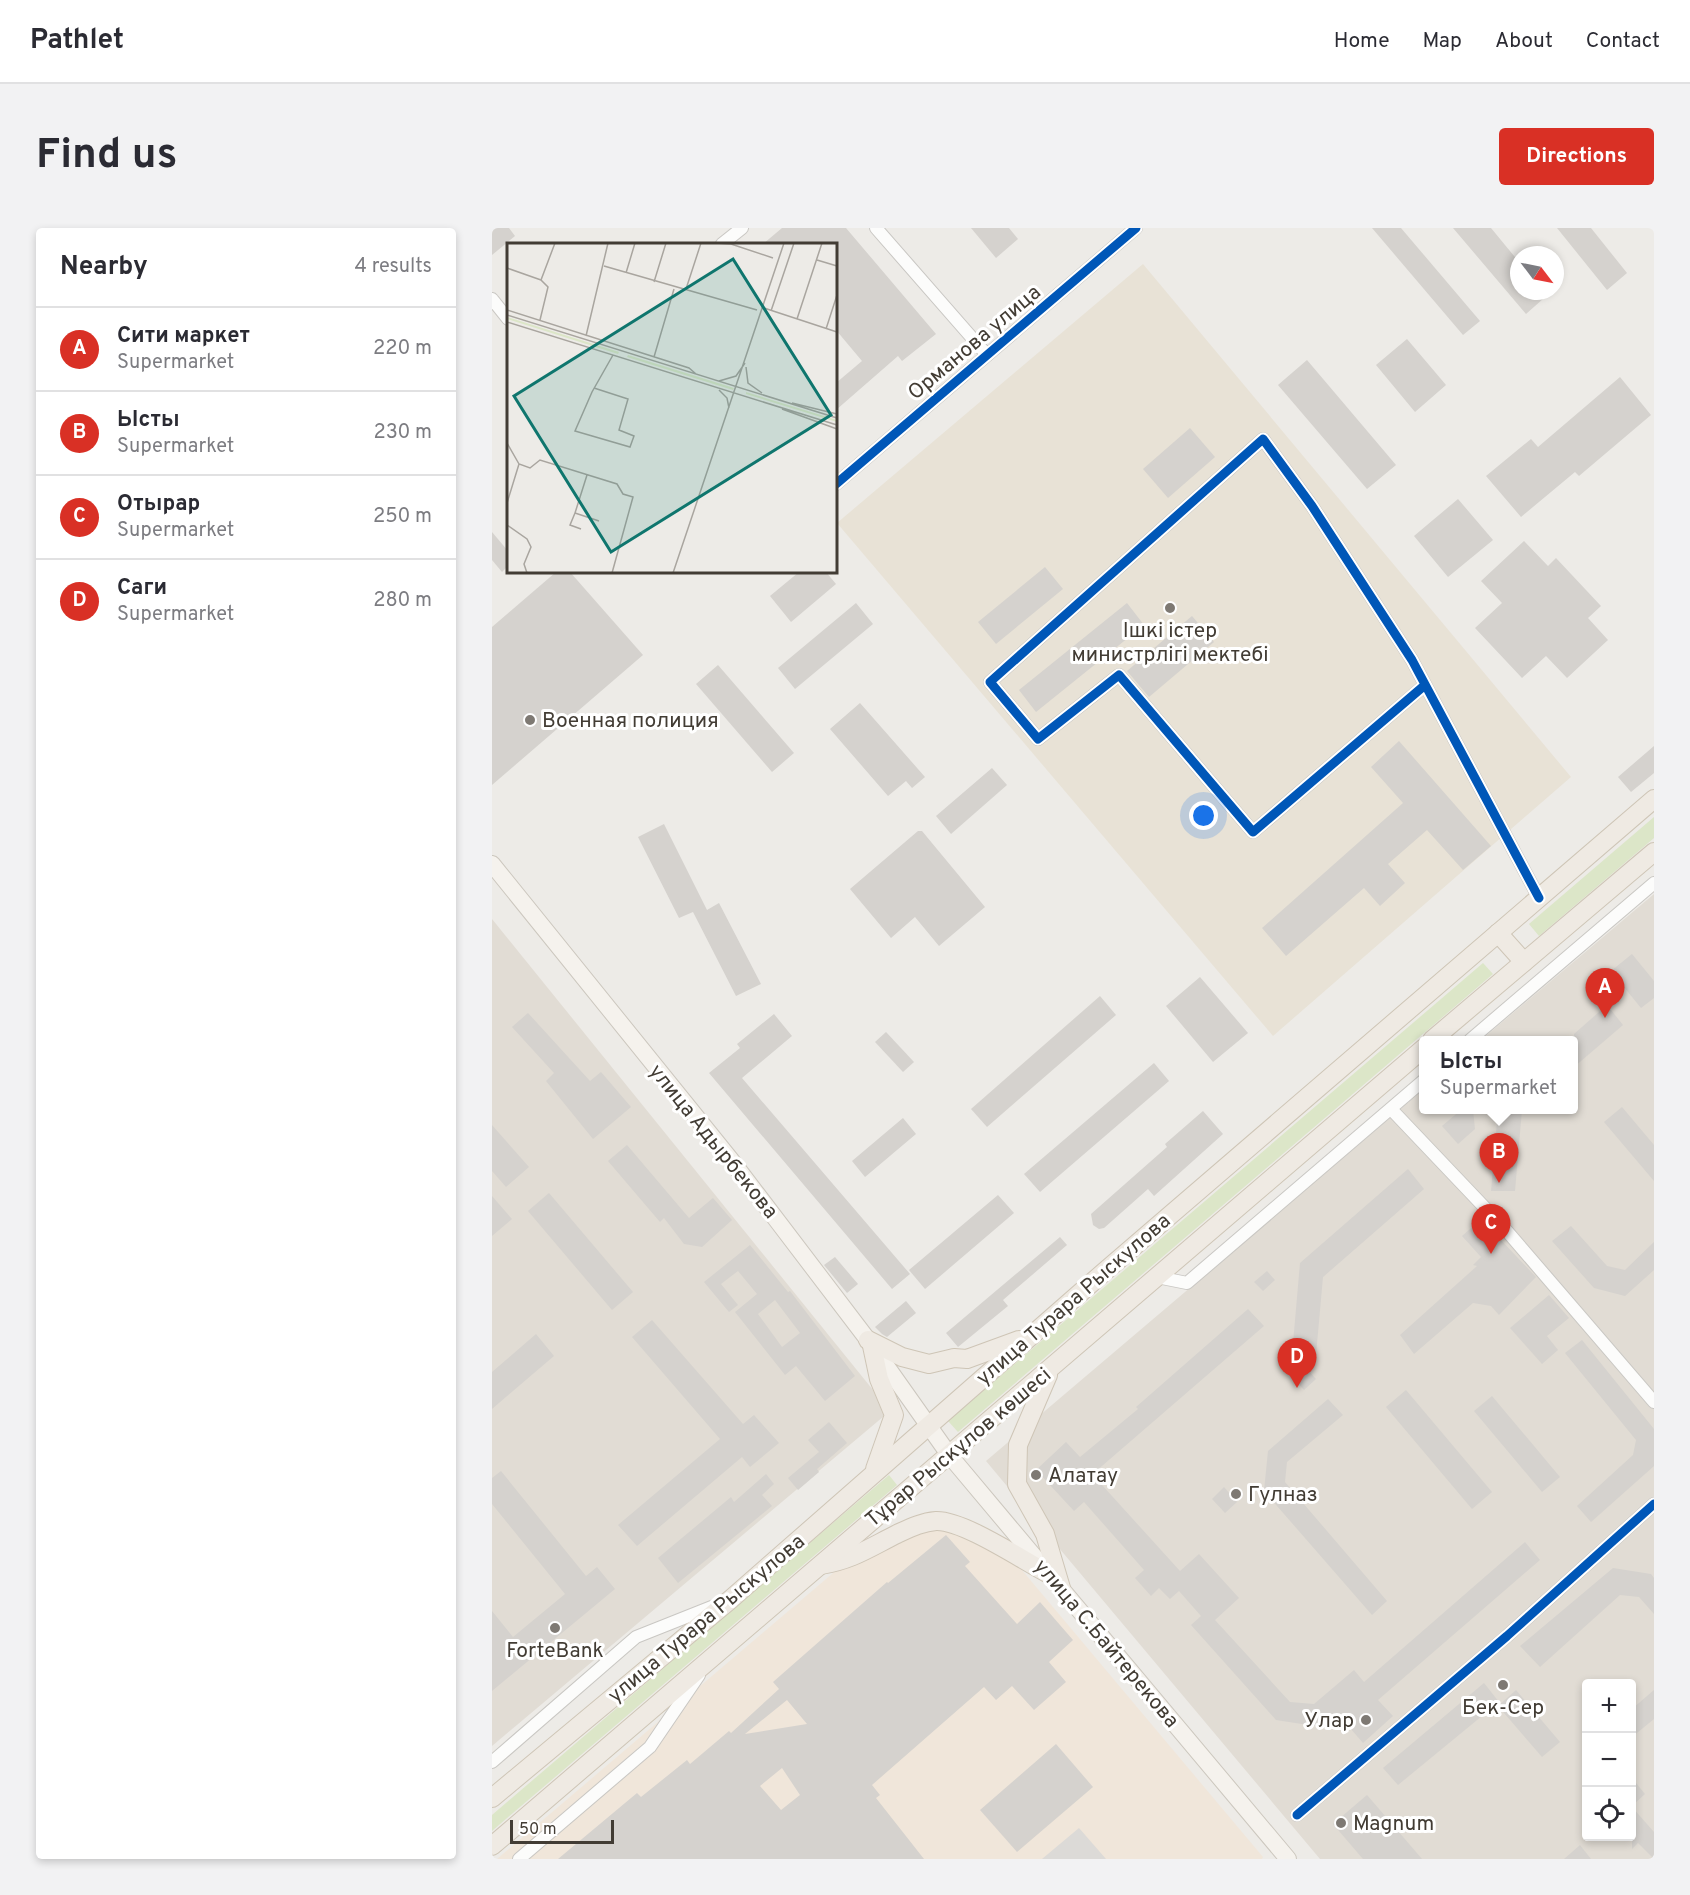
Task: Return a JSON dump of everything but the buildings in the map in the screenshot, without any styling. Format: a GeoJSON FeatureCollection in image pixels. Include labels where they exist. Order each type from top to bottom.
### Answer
{"type":"FeatureCollection","features":[{"type":"Feature","properties":{"kind":"main road","name":"улица Турара Рыскулова"},"geometry":{"type":"LineString","coordinates":[[492,1798],[731,1599],[927,1426],[1654,799]]}},
{"type":"Feature","properties":{"kind":"main road"},"geometry":{"type":"LineString","coordinates":[[1438,1036],[1654,852]]}},
{"type":"Feature","properties":{"kind":"main road","name":"улица Адырбекова"},"geometry":{"type":"LineString","coordinates":[[492,864],[730,1160],[870,1343],[927,1426]]}},
{"type":"Feature","properties":{"kind":"main road"},"geometry":{"type":"LineString","coordinates":[[1498,933],[1524,962]]}},
{"type":"Feature","properties":{"kind":"main road","name":"Тұрар Рыскұлов көшесі"},"geometry":{"type":"LineString","coordinates":[[492,1846],[1419,1052]]}},
{"type":"Feature","properties":{"kind":"main road"},"geometry":{"type":"LineString","coordinates":[[870,1343],[929,1364],[954,1358],[968,1359],[1032,1335]]}},
{"type":"Feature","properties":{"kind":"main road"},"geometry":{"type":"LineString","coordinates":[[870,1343],[879,1378],[894,1415],[873,1474]]}},
{"type":"Feature","properties":{"kind":"main road"},"geometry":{"type":"LineString","coordinates":[[1049,1370],[1018,1445],[1017,1484],[1045,1533],[1061,1588]]}},
{"type":"Feature","properties":{"kind":"main road","name":"улица С.Байтерекова"},"geometry":{"type":"LineString","coordinates":[[927,1426],[1286,1858]]}},
{"type":"Feature","properties":{"kind":"main road"},"geometry":{"type":"LineString","coordinates":[[821,1565],[847,1561],[914,1526],[938,1521],[967,1530],[1048,1574]]}},
{"type":"Feature","properties":{"kind":"street"},"geometry":{"type":"LineString","coordinates":[[723,243],[742,228]]}},
{"type":"Feature","properties":{"kind":"street"},"geometry":{"type":"LineString","coordinates":[[876,228],[987,355]]}},
{"type":"Feature","properties":{"kind":"street","name":"Орманова улица"},"geometry":{"type":"LineString","coordinates":[[837,483],[1136,228]]}},
{"type":"Feature","properties":{"kind":"street"},"geometry":{"type":"LineString","coordinates":[[492,299],[507,318]]}},
{"type":"Feature","properties":{"kind":"street"},"geometry":{"type":"LineString","coordinates":[[1425,685],[1253,832],[1119,675],[1038,739],[990,682],[1263,438],[1312,506],[1412,660],[1539,898]]}},
{"type":"Feature","properties":{"kind":"street"},"geometry":{"type":"LineString","coordinates":[[1476,1036],[1654,883]]}},
{"type":"Feature","properties":{"kind":"street"},"geometry":{"type":"LineString","coordinates":[[1157,1277],[1187,1283],[1419,1084]]}},
{"type":"Feature","properties":{"kind":"street"},"geometry":{"type":"LineString","coordinates":[[1391,1108],[1506,1230],[1654,1402]]}},
{"type":"Feature","properties":{"kind":"street"},"geometry":{"type":"LineString","coordinates":[[1297,1815],[1507,1636],[1654,1506]]}},
{"type":"Feature","properties":{"kind":"street"},"geometry":{"type":"LineString","coordinates":[[492,1762],[636,1637],[731,1599]]}},
{"type":"Feature","properties":{"kind":"street"},"geometry":{"type":"LineString","coordinates":[[519,1859],[650,1747],[713,1655]]}},
{"type":"Feature","properties":{"kind":"shaded area","name":"Ішкі істер министрлігі мектебі"},"geometry":{"type":"Polygon","coordinates":[[[1143,264],[1571,777],[1273,1036],[837,523],[1143,264]]]}},
{"type":"Feature","properties":{"kind":"shaded area"},"geometry":{"type":"Polygon","coordinates":[[[1654,894],[1654,1859],[1320,1859],[986,1461],[1419,1093],[1419,1114],[1578,1114],[1578,1036],[1486,1036],[1654,894]]]}},
{"type":"Feature","properties":{"kind":"shaded area"},"geometry":{"type":"Polygon","coordinates":[[[492,919],[890,1411],[492,1746],[492,919]]]}},
{"type":"Feature","properties":{"kind":"shaded area"},"geometry":{"type":"Polygon","coordinates":[[[919,1520],[989,1531],[1263,1857],[1262,1859],[497,1859],[839,1568],[919,1520]]]}},
{"type":"Feature","properties":{"kind":"shaded area"},"geometry":{"type":"Polygon","coordinates":[[[1079,1828],[1106,1859],[1042,1859],[1079,1828]]]}},
{"type":"Feature","properties":{"kind":"green space"},"geometry":{"type":"Polygon","coordinates":[[[1654,817],[1654,838],[1539,936],[1529,924],[1654,817]]]}},
{"type":"Feature","properties":{"kind":"green space"},"geometry":{"type":"Polygon","coordinates":[[[1483,963],[1493,974],[958,1432],[948,1421],[1483,963]]]}},
{"type":"Feature","properties":{"kind":"green space"},"geometry":{"type":"Polygon","coordinates":[[[889,1475],[897,1485],[492,1831],[492,1815],[889,1475]]]}},
{"type":"Feature","properties":{"kind":"cycle path"},"geometry":{"type":"LineString","coordinates":[[837,483],[1136,228]]}},
{"type":"Feature","properties":{"kind":"cycle path"},"geometry":{"type":"LineString","coordinates":[[1425,685],[1253,832],[1119,675],[1038,739],[990,682],[1263,439],[1312,506],[1412,660],[1539,898]]}},
{"type":"Feature","properties":{"kind":"cycle path"},"geometry":{"type":"LineString","coordinates":[[1297,1815],[1507,1636],[1654,1504]]}},
{"type":"Feature","properties":{"kind":"place","name":"Ішкі істер министрлігі мектебі"},"geometry":{"type":"Point","coordinates":[1170,608]}},
{"type":"Feature","properties":{"kind":"place","name":"Военная полиция"},"geometry":{"type":"Point","coordinates":[530,720]}},
{"type":"Feature","properties":{"kind":"place","name":"Сити маркет"},"geometry":{"type":"Point","coordinates":[1605,1018]}},
{"type":"Feature","properties":{"kind":"place","name":"Ысты"},"geometry":{"type":"Point","coordinates":[1499,1183]}},
{"type":"Feature","properties":{"kind":"place","name":"Отырар"},"geometry":{"type":"Point","coordinates":[1491,1254]}},
{"type":"Feature","properties":{"kind":"place","name":"Саги"},"geometry":{"type":"Point","coordinates":[1297,1388]}},
{"type":"Feature","properties":{"kind":"place","name":"Алатау"},"geometry":{"type":"Point","coordinates":[1036,1475]}},
{"type":"Feature","properties":{"kind":"place","name":"Гулназ"},"geometry":{"type":"Point","coordinates":[1236,1494]}},
{"type":"Feature","properties":{"kind":"place","name":"ForteBank"},"geometry":{"type":"Point","coordinates":[555,1628]}},
{"type":"Feature","properties":{"kind":"place","name":"Бек-Сер"},"geometry":{"type":"Point","coordinates":[1503,1685]}},
{"type":"Feature","properties":{"kind":"place","name":"Улар"},"geometry":{"type":"Point","coordinates":[1366,1720]}},
{"type":"Feature","properties":{"kind":"place","name":"Magnum"},"geometry":{"type":"Point","coordinates":[1341,1823]}}]}
